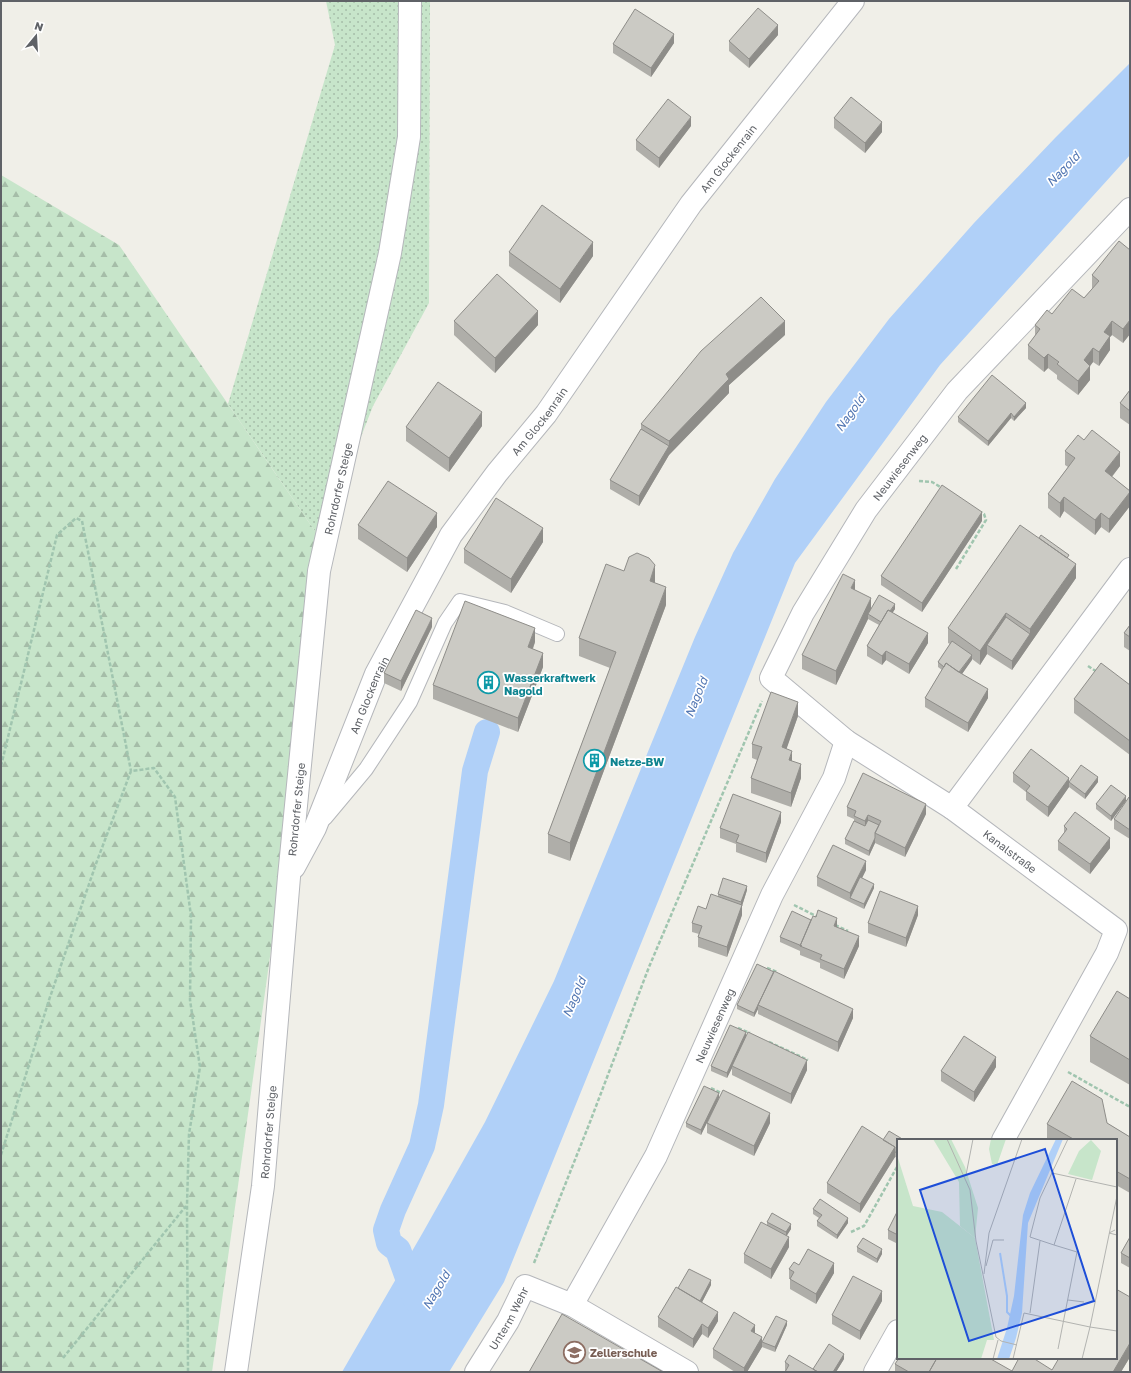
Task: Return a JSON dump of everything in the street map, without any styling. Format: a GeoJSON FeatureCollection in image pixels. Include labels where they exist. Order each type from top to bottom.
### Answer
{"type":"FeatureCollection","features":[{"type":"Feature","properties":{"kind":"street","name":"Am Glockenrain"},"geometry":{"type":"LineString","coordinates":[[289,877],[315,828],[376,674],[451,535],[497,473],[546,414],[691,204],[853,1]]}},
{"type":"Feature","properties":{"kind":"street","name":"Rohrdorfer Steige"},"geometry":{"type":"LineString","coordinates":[[236,1372],[263,1186],[289,877],[318,571],[390,253],[409,137],[412,3]]}},
{"type":"Feature","properties":{"kind":"street","name":"Neuwiesenweg"},"geometry":{"type":"LineString","coordinates":[[771,678],[802,613],[866,510],[957,391],[1129,213]]}},
{"type":"Feature","properties":{"kind":"street"},"geometry":{"type":"LineString","coordinates":[[771,678],[846,741],[952,808],[1130,569]]}},
{"type":"Feature","properties":{"kind":"street","name":"Neuwiesenweg"},"geometry":{"type":"LineString","coordinates":[[572,1305],[656,1156],[772,895],[834,778],[846,741]]}},
{"type":"Feature","properties":{"kind":"street","name":"Kanalstraße"},"geometry":{"type":"LineString","coordinates":[[952,808],[1116,930],[1108,953],[1004,1139]]}},
{"type":"Feature","properties":{"kind":"street","name":"Unterm Wehr"},"geometry":{"type":"LineString","coordinates":[[476,1372],[508,1321],[525,1286],[572,1305],[687,1372]]}},
{"type":"Feature","properties":{"kind":"street"},"geometry":{"type":"LineString","coordinates":[[875,1372],[897,1333]]}},
{"type":"Feature","properties":{"kind":"lane"},"geometry":{"type":"LineString","coordinates":[[315,828],[366,769],[410,702],[445,623],[460,601],[505,612],[557,634]]}},
{"type":"Feature","properties":{"kind":"path"},"geometry":{"type":"LineString","coordinates":[[895,472],[913,481],[932,482],[945,490]]}},
{"type":"Feature","properties":{"kind":"path"},"geometry":{"type":"LineString","coordinates":[[956,569],[986,520],[984,514],[977,510]]}},
{"type":"Feature","properties":{"kind":"path"},"geometry":{"type":"LineString","coordinates":[[1,766],[57,535],[76,518],[82,521],[131,771],[97,862],[49,1000],[1,1155]]}},
{"type":"Feature","properties":{"kind":"path"},"geometry":{"type":"LineString","coordinates":[[1068,651],[1099,674]]}},
{"type":"Feature","properties":{"kind":"path"},"geometry":{"type":"LineString","coordinates":[[525,1286],[650,967],[771,678]]}},
{"type":"Feature","properties":{"kind":"path"},"geometry":{"type":"LineString","coordinates":[[131,771],[154,768],[175,797],[191,916],[190,1000],[200,1067],[189,1134],[187,1205],[188,1372]]}},
{"type":"Feature","properties":{"kind":"path"},"geometry":{"type":"LineString","coordinates":[[772,895],[820,918]]}},
{"type":"Feature","properties":{"kind":"path"},"geometry":{"type":"LineString","coordinates":[[834,925],[848,931]]}},
{"type":"Feature","properties":{"kind":"path"},"geometry":{"type":"LineString","coordinates":[[744,957],[778,973]]}},
{"type":"Feature","properties":{"kind":"path"},"geometry":{"type":"LineString","coordinates":[[718,1018],[752,1034]]}},
{"type":"Feature","properties":{"kind":"path"},"geometry":{"type":"LineString","coordinates":[[766,1041],[808,1060]]}},
{"type":"Feature","properties":{"kind":"path"},"geometry":{"type":"LineString","coordinates":[[1047,1060],[1130,1108]]}},
{"type":"Feature","properties":{"kind":"path"},"geometry":{"type":"LineString","coordinates":[[691,1079],[724,1095]]}},
{"type":"Feature","properties":{"kind":"path"},"geometry":{"type":"LineString","coordinates":[[851,1232],[864,1226],[897,1169]]}},
{"type":"Feature","properties":{"kind":"path"},"geometry":{"type":"LineString","coordinates":[[63,1358],[187,1205]]}},
{"type":"Feature","properties":{"kind":"green space"},"geometry":{"type":"Polygon","coordinates":[[[326,1],[430,1],[429,303],[373,406],[321,540],[228,404],[335,45],[326,1]]]}},
{"type":"Feature","properties":{"kind":"green space"},"geometry":{"type":"Polygon","coordinates":[[[1,175],[119,245],[321,540],[291,806],[212,1372],[1,1372],[1,175]]]}},
{"type":"Feature","properties":{"kind":"water","name":"Nagold"},"geometry":{"type":"Polygon","coordinates":[[[1130,63],[1130,155],[940,365],[795,563],[504,1282],[449,1372],[342,1372],[485,1122],[554,981],[695,637],[733,553],[775,479],[826,402],[889,319],[974,223],[1055,138],[1130,63]]]}},
{"type":"Feature","properties":{"kind":"building"},"geometry":{"type":"Polygon","coordinates":[[[758,8],[778,25],[749,59],[729,41],[758,8]]]}},
{"type":"Feature","properties":{"kind":"building"},"geometry":{"type":"Polygon","coordinates":[[[635,9],[674,34],[651,68],[613,44],[635,9]]]}},
{"type":"Feature","properties":{"kind":"building"},"geometry":{"type":"Polygon","coordinates":[[[851,97],[882,122],[865,143],[834,118],[851,97]]]}},
{"type":"Feature","properties":{"kind":"building"},"geometry":{"type":"Polygon","coordinates":[[[668,99],[691,117],[659,158],[636,140],[668,99]]]}},
{"type":"Feature","properties":{"kind":"building"},"geometry":{"type":"Polygon","coordinates":[[[542,205],[593,242],[560,289],[509,252],[542,205]]]}},
{"type":"Feature","properties":{"kind":"building"},"geometry":{"type":"Polygon","coordinates":[[[1119,241],[1130,250],[1130,320],[1123,329],[1112,321],[1104,332],[1110,336],[1099,352],[1093,348],[1084,360],[1090,366],[1078,381],[1057,364],[1059,362],[1048,354],[1044,358],[1028,345],[1040,329],[1035,325],[1047,310],[1052,314],[1072,289],[1084,298],[1099,281],[1092,275],[1119,241]]]}},
{"type":"Feature","properties":{"kind":"building"},"geometry":{"type":"Polygon","coordinates":[[[497,274],[538,311],[495,358],[454,321],[497,274]]]}},
{"type":"Feature","properties":{"kind":"building"},"geometry":{"type":"Polygon","coordinates":[[[761,297],[785,321],[726,374],[729,379],[669,441],[641,424],[701,351],[761,297]]]}},
{"type":"Feature","properties":{"kind":"building"},"geometry":{"type":"Polygon","coordinates":[[[992,375],[1026,403],[1014,417],[1011,413],[988,441],[958,417],[992,375]]]}},
{"type":"Feature","properties":{"kind":"building"},"geometry":{"type":"Polygon","coordinates":[[[438,382],[482,412],[449,458],[406,427],[438,382]]]}},
{"type":"Feature","properties":{"kind":"building"},"geometry":{"type":"Polygon","coordinates":[[[1130,390],[1130,411],[1120,403],[1130,390]]]}},
{"type":"Feature","properties":{"kind":"building"},"geometry":{"type":"Polygon","coordinates":[[[641,429],[669,446],[639,496],[610,480],[641,429]]]}},
{"type":"Feature","properties":{"kind":"building"},"geometry":{"type":"Polygon","coordinates":[[[1092,430],[1120,452],[1105,471],[1130,491],[1109,519],[1101,513],[1095,520],[1064,497],[1060,503],[1048,494],[1075,458],[1065,451],[1078,435],[1084,440],[1092,430]]]}},
{"type":"Feature","properties":{"kind":"building"},"geometry":{"type":"Polygon","coordinates":[[[388,481],[437,513],[407,558],[358,525],[388,481]]]}},
{"type":"Feature","properties":{"kind":"building"},"geometry":{"type":"Polygon","coordinates":[[[942,485],[982,512],[922,603],[881,576],[942,485]]]}},
{"type":"Feature","properties":{"kind":"building"},"geometry":{"type":"Polygon","coordinates":[[[496,498],[543,528],[511,579],[464,549],[496,498]]]}},
{"type":"Feature","properties":{"kind":"building"},"geometry":{"type":"Polygon","coordinates":[[[1020,525],[1076,564],[1030,629],[1006,613],[980,651],[948,628],[1020,525]]]}},
{"type":"Feature","properties":{"kind":"building"},"geometry":{"type":"Polygon","coordinates":[[[1041,535],[1069,555],[1067,558],[1039,538],[1041,535]]]}},
{"type":"Feature","properties":{"kind":"building","name":"Netze-BW"},"geometry":{"type":"Polygon","coordinates":[[[637,553],[649,558],[655,565],[650,581],[666,587],[570,843],[548,834],[616,652],[579,638],[606,564],[624,571],[629,557],[637,553]]]}},
{"type":"Feature","properties":{"kind":"building"},"geometry":{"type":"Polygon","coordinates":[[[843,574],[855,580],[851,588],[871,598],[836,671],[802,655],[843,574]]]}},
{"type":"Feature","properties":{"kind":"building"},"geometry":{"type":"Polygon","coordinates":[[[879,595],[895,604],[890,611],[888,610],[881,622],[868,614],[879,595]]]}},
{"type":"Feature","properties":{"kind":"building","name":"Wasserkraftwerk Nagold"},"geometry":{"type":"Polygon","coordinates":[[[465,601],[535,628],[528,647],[543,653],[518,718],[433,685],[465,601]]]}},
{"type":"Feature","properties":{"kind":"building"},"geometry":{"type":"Polygon","coordinates":[[[416,610],[432,618],[401,681],[384,673],[416,610]]]}},
{"type":"Feature","properties":{"kind":"building"},"geometry":{"type":"Polygon","coordinates":[[[888,610],[928,633],[909,664],[886,651],[882,656],[867,646],[888,610]]]}},
{"type":"Feature","properties":{"kind":"building"},"geometry":{"type":"Polygon","coordinates":[[[1006,617],[1030,634],[1012,661],[987,645],[1006,617]]]}},
{"type":"Feature","properties":{"kind":"building"},"geometry":{"type":"Polygon","coordinates":[[[1130,625],[1130,637],[1124,633],[1130,625]]]}},
{"type":"Feature","properties":{"kind":"building"},"geometry":{"type":"Polygon","coordinates":[[[952,641],[972,655],[959,672],[946,663],[944,667],[938,662],[952,641]]]}},
{"type":"Feature","properties":{"kind":"building"},"geometry":{"type":"Polygon","coordinates":[[[946,663],[988,689],[968,723],[925,698],[946,663]]]}},
{"type":"Feature","properties":{"kind":"building"},"geometry":{"type":"Polygon","coordinates":[[[1101,663],[1130,685],[1130,741],[1074,699],[1101,663]]]}},
{"type":"Feature","properties":{"kind":"building"},"geometry":{"type":"Polygon","coordinates":[[[771,692],[798,702],[782,747],[792,751],[789,760],[801,764],[791,793],[751,778],[762,747],[752,744],[771,692]]]}},
{"type":"Feature","properties":{"kind":"building"},"geometry":{"type":"Polygon","coordinates":[[[1031,749],[1069,778],[1048,807],[1026,791],[1030,786],[1013,773],[1031,749]]]}},
{"type":"Feature","properties":{"kind":"building"},"geometry":{"type":"Polygon","coordinates":[[[1081,765],[1098,777],[1085,794],[1069,782],[1081,765]]]}},
{"type":"Feature","properties":{"kind":"building"},"geometry":{"type":"Polygon","coordinates":[[[863,773],[926,804],[905,848],[875,833],[881,821],[868,815],[865,821],[854,816],[856,811],[847,807],[863,773]]]}},
{"type":"Feature","properties":{"kind":"building"},"geometry":{"type":"Polygon","coordinates":[[[1111,785],[1126,796],[1111,816],[1096,804],[1111,785]]]}},
{"type":"Feature","properties":{"kind":"building"},"geometry":{"type":"Polygon","coordinates":[[[733,794],[781,812],[766,853],[736,842],[739,835],[720,828],[733,794]]]}},
{"type":"Feature","properties":{"kind":"building"},"geometry":{"type":"Polygon","coordinates":[[[1129,797],[1130,798],[1130,830],[1114,819],[1129,797]]]}},
{"type":"Feature","properties":{"kind":"building"},"geometry":{"type":"Polygon","coordinates":[[[1075,812],[1110,838],[1090,864],[1058,841],[1067,829],[1064,826],[1075,812]]]}},
{"type":"Feature","properties":{"kind":"building"},"geometry":{"type":"Polygon","coordinates":[[[868,820],[879,825],[869,851],[845,839],[854,821],[865,826],[868,820]]]}},
{"type":"Feature","properties":{"kind":"building"},"geometry":{"type":"Polygon","coordinates":[[[833,845],[866,861],[850,893],[817,877],[833,845]]]}},
{"type":"Feature","properties":{"kind":"building"},"geometry":{"type":"Polygon","coordinates":[[[860,877],[874,884],[864,904],[850,898],[860,877]]]}},
{"type":"Feature","properties":{"kind":"building"},"geometry":{"type":"Polygon","coordinates":[[[723,878],[747,886],[741,902],[718,894],[723,878]]]}},
{"type":"Feature","properties":{"kind":"building"},"geometry":{"type":"Polygon","coordinates":[[[880,891],[918,906],[906,938],[868,923],[880,891]]]}},
{"type":"Feature","properties":{"kind":"building"},"geometry":{"type":"Polygon","coordinates":[[[711,894],[742,905],[727,947],[698,937],[702,926],[692,923],[698,906],[706,909],[711,894]]]}},
{"type":"Feature","properties":{"kind":"building"},"geometry":{"type":"Polygon","coordinates":[[[818,910],[837,918],[834,926],[859,936],[844,969],[820,959],[822,955],[800,946],[813,916],[816,917],[818,910]]]}},
{"type":"Feature","properties":{"kind":"building"},"geometry":{"type":"Polygon","coordinates":[[[792,911],[811,920],[800,945],[780,937],[792,911]]]}},
{"type":"Feature","properties":{"kind":"building"},"geometry":{"type":"Polygon","coordinates":[[[757,964],[774,972],[754,1013],[737,1005],[757,964]]]}},
{"type":"Feature","properties":{"kind":"building"},"geometry":{"type":"Polygon","coordinates":[[[774,971],[853,1009],[838,1042],[758,1005],[774,971]]]}},
{"type":"Feature","properties":{"kind":"building"},"geometry":{"type":"Polygon","coordinates":[[[1117,991],[1130,999],[1130,1060],[1090,1036],[1117,991]]]}},
{"type":"Feature","properties":{"kind":"building"},"geometry":{"type":"Polygon","coordinates":[[[730,1025],[746,1032],[727,1073],[711,1066],[730,1025]]]}},
{"type":"Feature","properties":{"kind":"building"},"geometry":{"type":"Polygon","coordinates":[[[748,1032],[807,1060],[791,1094],[732,1066],[748,1032]]]}},
{"type":"Feature","properties":{"kind":"building"},"geometry":{"type":"Polygon","coordinates":[[[964,1036],[996,1057],[974,1092],[941,1071],[964,1036]]]}},
{"type":"Feature","properties":{"kind":"building"},"geometry":{"type":"Polygon","coordinates":[[[1072,1081],[1102,1099],[1107,1123],[1130,1137],[1130,1179],[1117,1172],[1117,1139],[1073,1139],[1047,1124],[1072,1081]]]}},
{"type":"Feature","properties":{"kind":"building"},"geometry":{"type":"Polygon","coordinates":[[[704,1086],[719,1093],[701,1130],[686,1123],[704,1086]]]}},
{"type":"Feature","properties":{"kind":"building"},"geometry":{"type":"Polygon","coordinates":[[[723,1090],[770,1113],[754,1146],[707,1123],[723,1090]]]}},
{"type":"Feature","properties":{"kind":"building"},"geometry":{"type":"Polygon","coordinates":[[[862,1126],[895,1147],[860,1204],[827,1183],[862,1126]]]}},
{"type":"Feature","properties":{"kind":"building"},"geometry":{"type":"Polygon","coordinates":[[[889,1131],[902,1139],[897,1139],[897,1153],[895,1152],[895,1147],[883,1140],[889,1131]]]}},
{"type":"Feature","properties":{"kind":"building"},"geometry":{"type":"Polygon","coordinates":[[[820,1199],[848,1218],[837,1235],[817,1221],[822,1215],[813,1209],[820,1199]]]}},
{"type":"Feature","properties":{"kind":"building"},"geometry":{"type":"Polygon","coordinates":[[[897,1212],[897,1234],[888,1230],[897,1212]]]}},
{"type":"Feature","properties":{"kind":"building"},"geometry":{"type":"Polygon","coordinates":[[[772,1213],[791,1224],[786,1232],[767,1222],[772,1213]]]}},
{"type":"Feature","properties":{"kind":"building"},"geometry":{"type":"Polygon","coordinates":[[[761,1222],[789,1237],[771,1269],[744,1254],[761,1222]]]}},
{"type":"Feature","properties":{"kind":"building"},"geometry":{"type":"Polygon","coordinates":[[[1130,1237],[1130,1258],[1121,1253],[1130,1237]]]}},
{"type":"Feature","properties":{"kind":"building"},"geometry":{"type":"Polygon","coordinates":[[[863,1238],[882,1249],[877,1259],[857,1247],[863,1238]]]}},
{"type":"Feature","properties":{"kind":"building"},"geometry":{"type":"Polygon","coordinates":[[[808,1249],[834,1263],[816,1294],[790,1279],[794,1272],[789,1269],[794,1262],[799,1265],[808,1249]]]}},
{"type":"Feature","properties":{"kind":"building"},"geometry":{"type":"Polygon","coordinates":[[[689,1269],[711,1280],[700,1301],[678,1288],[689,1269]]]}},
{"type":"Feature","properties":{"kind":"building"},"geometry":{"type":"Polygon","coordinates":[[[853,1276],[882,1291],[860,1331],[832,1315],[853,1276]]]}},
{"type":"Feature","properties":{"kind":"building"},"geometry":{"type":"Polygon","coordinates":[[[676,1287],[718,1312],[708,1328],[702,1324],[693,1339],[658,1317],[676,1287]]]}},
{"type":"Feature","properties":{"kind":"building"},"geometry":{"type":"Polygon","coordinates":[[[1117,1290],[1130,1297],[1130,1343],[1113,1372],[929,1372],[936,1359],[991,1359],[1012,1371],[1018,1359],[1035,1359],[1052,1370],[1058,1359],[1117,1359],[1117,1290]]]}},
{"type":"Feature","properties":{"kind":"building"},"geometry":{"type":"Polygon","coordinates":[[[734,1312],[755,1325],[751,1331],[762,1337],[744,1368],[713,1349],[734,1312]]]}},
{"type":"Feature","properties":{"kind":"building"},"geometry":{"type":"Polygon","coordinates":[[[562,1314],[663,1372],[529,1372],[562,1314]]]}},
{"type":"Feature","properties":{"kind":"building"},"geometry":{"type":"Polygon","coordinates":[[[776,1316],[787,1321],[775,1347],[762,1342],[776,1316]]]}},
{"type":"Feature","properties":{"kind":"building"},"geometry":{"type":"Polygon","coordinates":[[[829,1344],[844,1354],[833,1372],[818,1372],[813,1369],[829,1344]]]}},
{"type":"Feature","properties":{"kind":"building"},"geometry":{"type":"Polygon","coordinates":[[[789,1355],[818,1372],[785,1372],[789,1365],[785,1362],[789,1355]]]}},
{"type":"Feature","properties":{"kind":"building"},"geometry":{"type":"Polygon","coordinates":[[[898,1359],[936,1359],[929,1372],[909,1372],[895,1364],[898,1359]]]}},
{"type":"Feature","properties":{"kind":"waterway","name":"Nagold"},"geometry":{"type":"LineString","coordinates":[[416,1300],[398,1250],[389,1243],[386,1230],[393,1210],[422,1146],[431,1105],[475,771],[487,732]]}},
{"type":"Feature","properties":{"kind":"place","name":"Wasserkraftwerk Nagold"},"geometry":{"type":"Point","coordinates":[488,683]}},
{"type":"Feature","properties":{"kind":"place","name":"Netze-BW"},"geometry":{"type":"Point","coordinates":[595,761]}},
{"type":"Feature","properties":{"kind":"place","name":"Zellerschule"},"geometry":{"type":"Point","coordinates":[574,1352]}}]}
